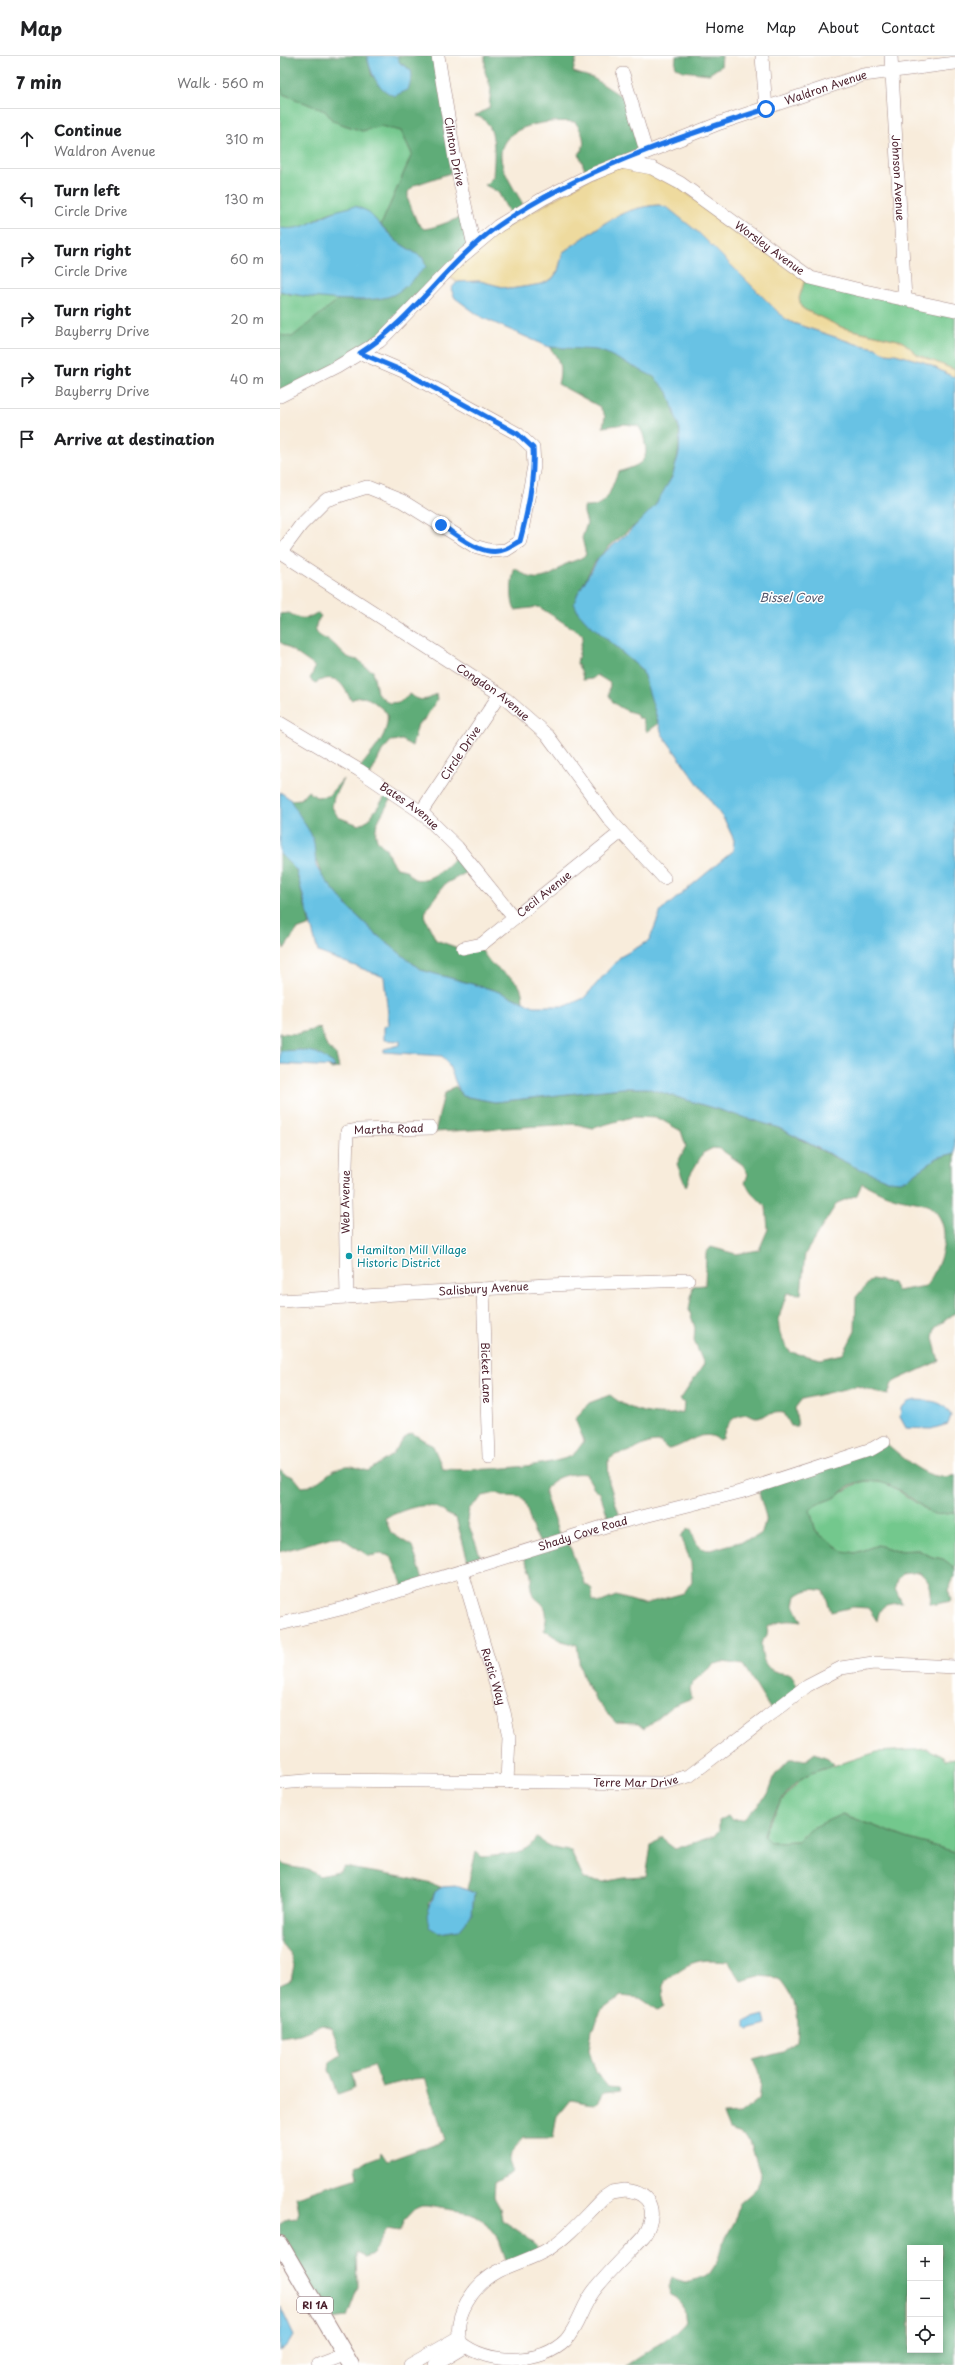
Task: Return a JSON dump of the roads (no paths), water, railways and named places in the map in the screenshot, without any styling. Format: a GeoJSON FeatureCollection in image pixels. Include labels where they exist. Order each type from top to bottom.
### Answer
{"type":"FeatureCollection","features":[{"type":"Feature","properties":{"kind":"main road","name":"RI 1A"},"geometry":{"type":"LineString","coordinates":[[280,2244],[348,2360]]}},
{"type":"Feature","properties":{"kind":"street","name":"Clinton Drive"},"geometry":{"type":"LineString","coordinates":[[438,56],[455,159],[474,246]]}},
{"type":"Feature","properties":{"kind":"street"},"geometry":{"type":"LineString","coordinates":[[762,56],[766,109]]}},
{"type":"Feature","properties":{"kind":"street","name":"Johnson Avenue"},"geometry":{"type":"LineString","coordinates":[[891,56],[905,299]]}},
{"type":"Feature","properties":{"kind":"street","name":"Waldron Avenue"},"geometry":{"type":"LineString","coordinates":[[280,396],[337,367],[380,341],[474,246],[498,226],[544,198],[590,175],[646,151],[864,75],[892,70],[955,63]]}},
{"type":"Feature","properties":{"kind":"street"},"geometry":{"type":"LineString","coordinates":[[623,74],[646,151]]}},
{"type":"Feature","properties":{"kind":"street","name":"Worsley Avenue"},"geometry":{"type":"LineString","coordinates":[[622,162],[652,168],[680,183],[811,278],[955,310]]}},
{"type":"Feature","properties":{"kind":"street"},"geometry":{"type":"LineString","coordinates":[[280,552],[301,525],[326,500],[366,487],[402,502],[474,546],[492,551],[506,550],[520,541],[526,517],[534,466],[533,448],[518,434],[424,382],[360,353]]}},
{"type":"Feature","properties":{"kind":"street","name":"Congdon Avenue"},"geometry":{"type":"LineString","coordinates":[[280,552],[500,694],[548,736],[621,832],[664,878]]}},
{"type":"Feature","properties":{"kind":"street","name":"Circle Drive"},"geometry":{"type":"LineString","coordinates":[[421,812],[500,694]]}},
{"type":"Feature","properties":{"kind":"street","name":"Bates Avenue"},"geometry":{"type":"LineString","coordinates":[[280,723],[358,770],[421,812],[457,847],[514,918]]}},
{"type":"Feature","properties":{"kind":"street","name":"Cecil Avenue"},"geometry":{"type":"LineString","coordinates":[[463,948],[482,944],[621,832]]}},
{"type":"Feature","properties":{"kind":"street","name":"Martha Road"},"geometry":{"type":"LineString","coordinates":[[347,1132],[358,1130],[431,1128]]}},
{"type":"Feature","properties":{"kind":"street","name":"Web Avenue"},"geometry":{"type":"LineString","coordinates":[[347,1132],[345,1200],[347,1297]]}},
{"type":"Feature","properties":{"kind":"street","name":"Salisbury Avenue"},"geometry":{"type":"LineString","coordinates":[[280,1301],[659,1279],[688,1280]]}},
{"type":"Feature","properties":{"kind":"street","name":"Bicket Lane"},"geometry":{"type":"LineString","coordinates":[[483,1289],[489,1457]]}},
{"type":"Feature","properties":{"kind":"street","name":"Shady Cove Road"},"geometry":{"type":"LineString","coordinates":[[280,1624],[344,1608],[609,1525],[740,1492],[872,1449],[884,1442]]}},
{"type":"Feature","properties":{"kind":"street","name":"Rustic Way"},"geometry":{"type":"LineString","coordinates":[[462,1572],[504,1712],[509,1737],[507,1782]]}},
{"type":"Feature","properties":{"kind":"street","name":"Terre Mar Drive"},"geometry":{"type":"LineString","coordinates":[[280,1783],[317,1780],[662,1783],[689,1776],[808,1685],[841,1668],[873,1662],[955,1667]]}},
{"type":"Feature","properties":{"kind":"street"},"geometry":{"type":"LineString","coordinates":[[631,2191],[641,2195],[649,2203],[652,2219],[644,2236],[593,2292],[584,2304],[568,2338],[558,2349],[537,2361],[516,2365],[487,2359],[462,2342],[459,2324],[463,2311],[474,2292],[490,2276],[551,2248],[603,2198],[612,2192],[631,2191]]}},
{"type":"Feature","properties":{"kind":"street"},"geometry":{"type":"LineString","coordinates":[[410,2365],[462,2342]]}},
{"type":"Feature","properties":{"kind":"street"},"geometry":{"type":"LineString","coordinates":[[435,2365],[462,2342]]}},
{"type":"Feature","properties":{"kind":"street"},"geometry":{"type":"LineString","coordinates":[[318,2365],[348,2360]]}},
{"type":"Feature","properties":{"kind":"water"},"geometry":{"type":"Polygon","coordinates":[[[367,56],[397,56],[400,63],[411,70],[412,77],[408,90],[394,96],[383,89],[375,79],[367,56]]]}},
{"type":"Feature","properties":{"kind":"water","name":"Bissel Cove"},"geometry":{"type":"Polygon","coordinates":[[[659,205],[668,208],[699,233],[784,318],[793,323],[856,344],[876,348],[885,353],[895,354],[924,362],[955,378],[955,1153],[936,1158],[909,1178],[900,1181],[888,1180],[853,1166],[779,1128],[647,1088],[622,1088],[495,1102],[463,1096],[448,1064],[442,1056],[384,1052],[384,1049],[400,1045],[400,1041],[384,1040],[384,1027],[389,1024],[384,977],[318,952],[296,870],[280,854],[280,792],[289,798],[311,834],[314,843],[316,866],[322,876],[348,907],[377,935],[421,970],[494,990],[534,1006],[566,1006],[584,998],[620,957],[649,941],[661,911],[733,851],[734,840],[725,821],[662,734],[642,670],[586,621],[578,612],[574,603],[578,593],[600,556],[627,534],[654,507],[672,477],[679,453],[680,431],[668,392],[654,377],[606,353],[596,350],[549,347],[481,317],[455,298],[451,289],[457,282],[480,281],[510,289],[542,284],[552,279],[558,271],[563,252],[597,228],[619,215],[644,207],[659,205]]]}},
{"type":"Feature","properties":{"kind":"water"},"geometry":{"type":"Polygon","coordinates":[[[355,206],[367,211],[396,241],[423,258],[426,267],[402,289],[393,295],[383,298],[354,300],[319,298],[280,291],[280,228],[296,228],[336,211],[355,206]]]}},
{"type":"Feature","properties":{"kind":"water"},"geometry":{"type":"Polygon","coordinates":[[[301,1050],[317,1053],[333,1063],[335,1067],[280,1064],[280,1051],[301,1050]]]}},
{"type":"Feature","properties":{"kind":"water"},"geometry":{"type":"Polygon","coordinates":[[[916,1400],[936,1402],[945,1407],[951,1416],[948,1424],[931,1429],[906,1428],[900,1417],[901,1408],[908,1402],[916,1400]]]}},
{"type":"Feature","properties":{"kind":"water"},"geometry":{"type":"Polygon","coordinates":[[[457,1886],[474,1893],[472,1914],[459,1930],[439,1933],[429,1927],[427,1915],[435,1892],[442,1887],[457,1886]]]}},
{"type":"Feature","properties":{"kind":"water"},"geometry":{"type":"Polygon","coordinates":[[[764,2015],[766,2025],[748,2030],[745,2027],[745,2020],[764,2015]]]}},
{"type":"Feature","properties":{"kind":"water"},"geometry":{"type":"Polygon","coordinates":[[[280,2306],[294,2336],[288,2346],[280,2351],[280,2306]]]}},
{"type":"Feature","properties":{"kind":"place","name":"Hamilton Mill Village Historic District"},"geometry":{"type":"Point","coordinates":[349,1256]}}]}
